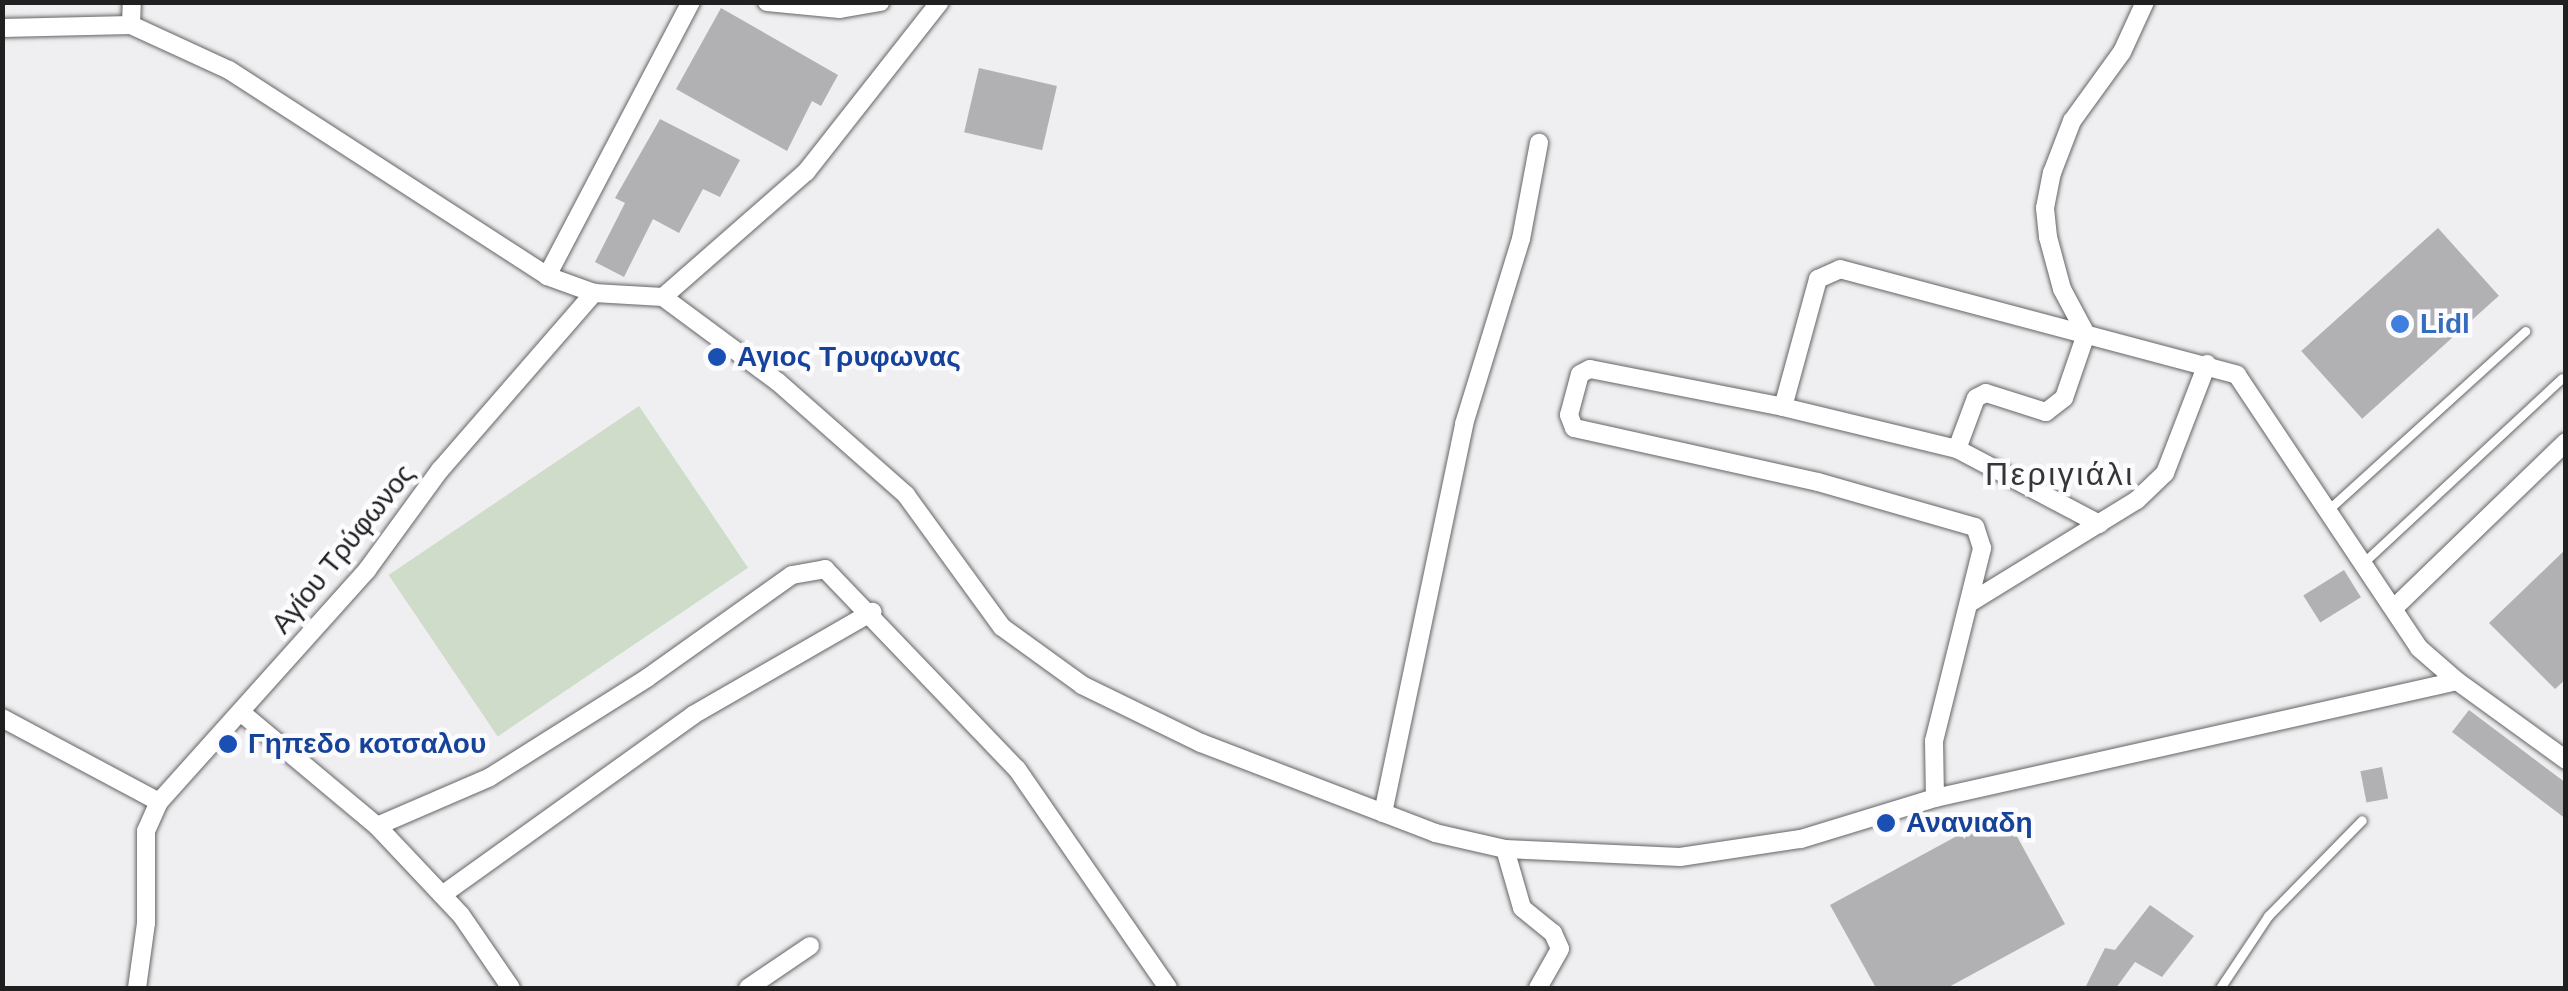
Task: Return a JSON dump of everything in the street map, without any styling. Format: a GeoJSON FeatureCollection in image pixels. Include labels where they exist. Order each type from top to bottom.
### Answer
{"type":"FeatureCollection","features":[{"type":"Feature","properties":{"kind":"street"},"geometry":{"type":"LineString","coordinates":[[131,26],[132,2]]}},
{"type":"Feature","properties":{"kind":"street"},"geometry":{"type":"LineString","coordinates":[[547,276],[690,2]]}},
{"type":"Feature","properties":{"kind":"street"},"geometry":{"type":"LineString","coordinates":[[767,2],[840,9],[880,2]]}},
{"type":"Feature","properties":{"kind":"street"},"geometry":{"type":"LineString","coordinates":[[663,298],[806,172],[940,2]]}},
{"type":"Feature","properties":{"kind":"street"},"geometry":{"type":"LineString","coordinates":[[1957,450],[1976,398],[1986,393],[2046,412],[2064,398],[2086,334],[2062,289],[2045,208],[2072,121],[2122,52],[2145,2]]}},
{"type":"Feature","properties":{"kind":"street"},"geometry":{"type":"LineString","coordinates":[[2,28],[131,26],[230,70],[318,122],[547,276],[594,293],[663,298],[870,457],[906,495],[1002,627],[1082,685],[1200,743],[1434,834],[1505,849],[1680,857],[1801,839],[1935,798],[2456,681]]}},
{"type":"Feature","properties":{"kind":"street"},"geometry":{"type":"LineString","coordinates":[[1384,814],[1464,424],[1521,239],[1539,143]]}},
{"type":"Feature","properties":{"kind":"street"},"geometry":{"type":"LineString","coordinates":[[1783,407],[1818,280],[1826,271],[1840,268],[2237,375],[2419,648],[2456,681],[2566,760]]}},
{"type":"Feature","properties":{"kind":"street","name":"Αγίου Τρύφωνος"},"geometry":{"type":"LineString","coordinates":[[137,988],[146,923],[146,831],[159,802],[244,714],[367,570],[504,393],[594,293]]}},
{"type":"Feature","properties":{"kind":"street"},"geometry":{"type":"LineString","coordinates":[[1971,602],[2137,500],[2165,473],[2207,364]]}},
{"type":"Feature","properties":{"kind":"street"},"geometry":{"type":"LineString","coordinates":[[1935,798],[1934,741],[1982,548],[1974,527],[1569,424],[1580,374],[1590,368],[1783,407],[1957,450],[2099,524]]}},
{"type":"Feature","properties":{"kind":"street"},"geometry":{"type":"LineString","coordinates":[[2394,608],[2566,442]]}},
{"type":"Feature","properties":{"kind":"street"},"geometry":{"type":"LineString","coordinates":[[377,826],[490,776],[808,568],[840,579],[1017,768],[1168,988]]}},
{"type":"Feature","properties":{"kind":"street"},"geometry":{"type":"LineString","coordinates":[[442,895],[693,715],[872,612]]}},
{"type":"Feature","properties":{"kind":"street"},"geometry":{"type":"LineString","coordinates":[[244,714],[377,826],[442,895],[511,988]]}},
{"type":"Feature","properties":{"kind":"street"},"geometry":{"type":"LineString","coordinates":[[2,718],[159,802]]}},
{"type":"Feature","properties":{"kind":"street"},"geometry":{"type":"LineString","coordinates":[[1505,849],[1522,908],[1553,934],[1560,949],[1538,988]]}},
{"type":"Feature","properties":{"kind":"street"},"geometry":{"type":"LineString","coordinates":[[748,988],[810,946]]}},
{"type":"Feature","properties":{"kind":"lane"},"geometry":{"type":"LineString","coordinates":[[2329,509],[2526,331]]}},
{"type":"Feature","properties":{"kind":"lane"},"geometry":{"type":"LineString","coordinates":[[2364,562],[2562,378]]}},
{"type":"Feature","properties":{"kind":"lane"},"geometry":{"type":"LineString","coordinates":[[2220,988],[2268,916],[2362,820]]}},
{"type":"Feature","properties":{"kind":"green space"},"geometry":{"type":"Polygon","coordinates":[[[639,406],[748,568],[498,737],[389,575],[639,406]]]}},
{"type":"Feature","properties":{"kind":"building"},"geometry":{"type":"Polygon","coordinates":[[[721,8],[838,75],[821,106],[812,101],[787,151],[676,89],[721,8]]]}},
{"type":"Feature","properties":{"kind":"building"},"geometry":{"type":"Polygon","coordinates":[[[979,68],[1057,86],[1042,150],[964,132],[979,68]]]}},
{"type":"Feature","properties":{"kind":"building"},"geometry":{"type":"Polygon","coordinates":[[[660,119],[740,160],[720,197],[703,189],[679,233],[653,219],[624,277],[595,262],[625,203],[615,198],[660,119]]]}},
{"type":"Feature","properties":{"kind":"building","name":"Lidl"},"geometry":{"type":"Polygon","coordinates":[[[2438,228],[2499,296],[2362,419],[2301,351],[2438,228]]]}},
{"type":"Feature","properties":{"kind":"building"},"geometry":{"type":"Polygon","coordinates":[[[2566,549],[2566,679],[2555,689],[2489,623],[2566,549]]]}},
{"type":"Feature","properties":{"kind":"building"},"geometry":{"type":"Polygon","coordinates":[[[2344,570],[2361,597],[2320,623],[2303,595],[2344,570]]]}},
{"type":"Feature","properties":{"kind":"building"},"geometry":{"type":"Polygon","coordinates":[[[2469,710],[2566,783],[2566,819],[2452,732],[2469,710]]]}},
{"type":"Feature","properties":{"kind":"building"},"geometry":{"type":"Polygon","coordinates":[[[2382,767],[2388,798],[2367,803],[2360,771],[2382,767]]]}},
{"type":"Feature","properties":{"kind":"building"},"geometry":{"type":"Polygon","coordinates":[[[2003,811],[2065,924],[1947,988],[1876,988],[1830,905],[2003,811]]]}},
{"type":"Feature","properties":{"kind":"building"},"geometry":{"type":"Polygon","coordinates":[[[2150,905],[2194,936],[2162,977],[2135,962],[2116,988],[2085,988],[2105,948],[2115,950],[2150,905]]]}},
{"type":"Feature","properties":{"kind":"place","name":"Lidl"},"geometry":{"type":"Point","coordinates":[2400,324]}},
{"type":"Feature","properties":{"kind":"place","name":"Αγιος Τρυφωνας"},"geometry":{"type":"Point","coordinates":[717,357]}},
{"type":"Feature","properties":{"kind":"place","name":"Γηπεδο κοτσαλου"},"geometry":{"type":"Point","coordinates":[228,744]}},
{"type":"Feature","properties":{"kind":"place","name":"Ανανιαδη"},"geometry":{"type":"Point","coordinates":[1886,823]}},
{"type":"Feature","properties":{"kind":"district","name":"Περιγιάλι"},"geometry":{"type":"Point","coordinates":[2060,474]}}]}
